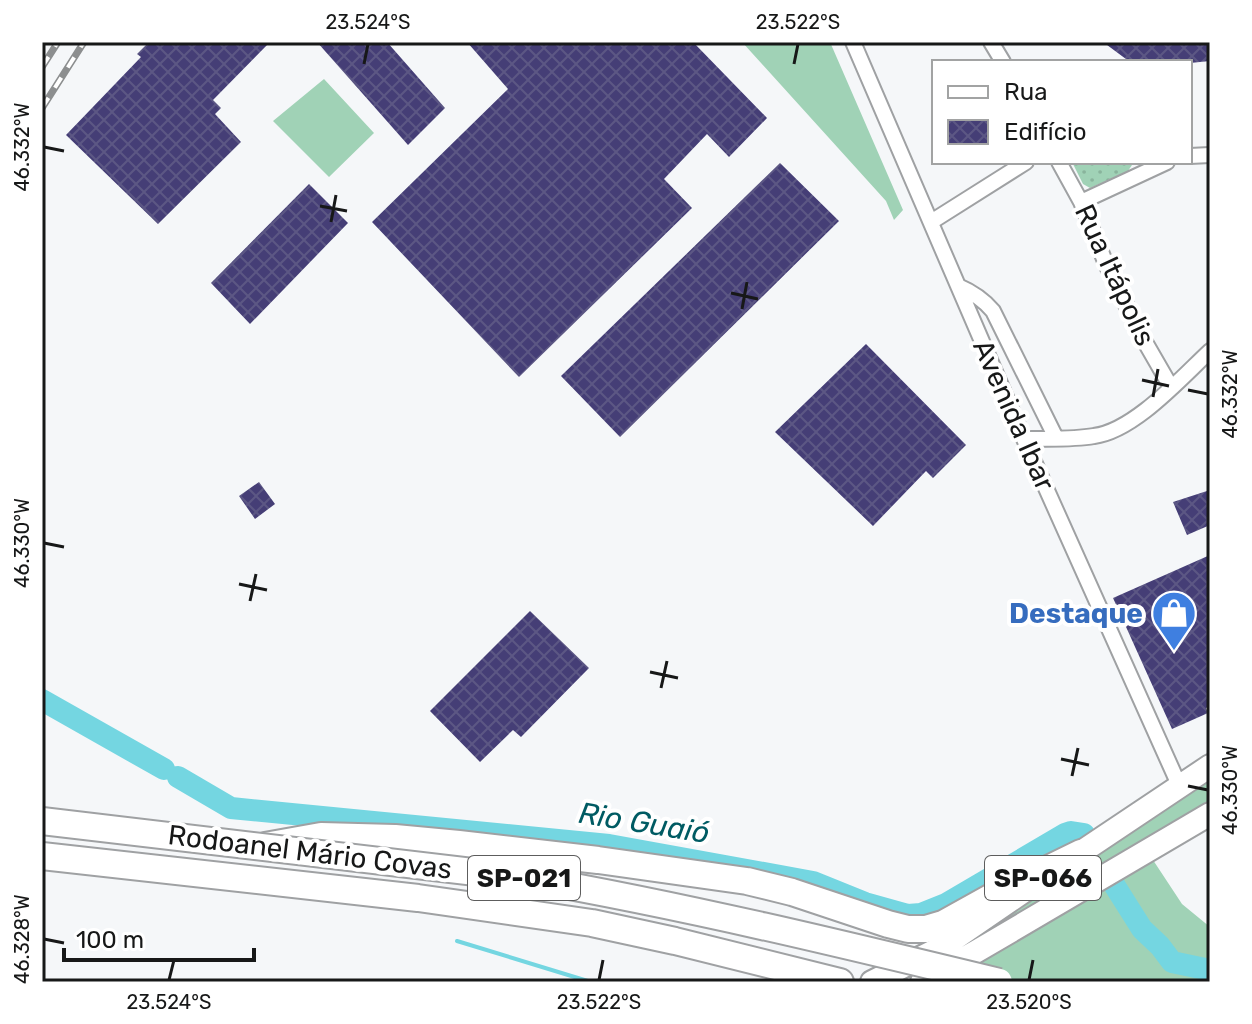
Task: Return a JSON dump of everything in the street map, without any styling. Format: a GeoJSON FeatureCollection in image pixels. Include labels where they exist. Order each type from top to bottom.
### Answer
{"type":"FeatureCollection","features":[{"type":"Feature","properties":{"kind":"highway","name":"SP-066"},"geometry":{"type":"LineString","coordinates":[[872,982],[944,946],[1210,766]]}},
{"type":"Feature","properties":{"kind":"highway","name":"SP-066"},"geometry":{"type":"LineString","coordinates":[[922,982],[1210,814]]}},
{"type":"Feature","properties":{"kind":"highway","name":"Rodoanel Mário Covas"},"geometry":{"type":"LineString","coordinates":[[42,821],[525,878],[842,944],[999,982]]}},
{"type":"Feature","properties":{"kind":"highway"},"geometry":{"type":"LineString","coordinates":[[263,846],[321,836],[395,838],[747,881],[908,929],[926,929],[943,924],[1081,853]]}},
{"type":"Feature","properties":{"kind":"highway","name":"Rodoanel Mário Covas"},"geometry":{"type":"LineString","coordinates":[[42,856],[418,898],[592,923],[840,982]]}},
{"type":"Feature","properties":{"kind":"street","name":"Avenida Ibar"},"geometry":{"type":"LineString","coordinates":[[853,42],[1024,439],[1179,785]]}},
{"type":"Feature","properties":{"kind":"street"},"geometry":{"type":"LineString","coordinates":[[991,42],[1002,60]]}},
{"type":"Feature","properties":{"kind":"street"},"geometry":{"type":"LineString","coordinates":[[931,222],[1023,164]]}},
{"type":"Feature","properties":{"kind":"street","name":"Rua Itápolis"},"geometry":{"type":"LineString","coordinates":[[1060,164],[1081,202],[1106,264],[1141,335],[1171,387]]}},
{"type":"Feature","properties":{"kind":"street"},"geometry":{"type":"LineString","coordinates":[[1081,202],[1163,164]]}},
{"type":"Feature","properties":{"kind":"street"},"geometry":{"type":"LineString","coordinates":[[958,286],[985,301],[993,311],[1056,438]]}},
{"type":"Feature","properties":{"kind":"street"},"geometry":{"type":"LineString","coordinates":[[1024,439],[1096,436],[1107,432],[1139,415],[1210,351]]}},
{"type":"Feature","properties":{"kind":"green space"},"geometry":{"type":"Polygon","coordinates":[[[742,42],[830,42],[903,210],[894,220],[886,201],[742,42]]]}},
{"type":"Feature","properties":{"kind":"green space"},"geometry":{"type":"Polygon","coordinates":[[[324,79],[374,133],[329,177],[273,121],[324,79]]]}},
{"type":"Feature","properties":{"kind":"green space"},"geometry":{"type":"Polygon","coordinates":[[[1073,164],[1132,165],[1128,171],[1090,188],[1083,184],[1073,164]]]}},
{"type":"Feature","properties":{"kind":"green space"},"geometry":{"type":"Polygon","coordinates":[[[1210,781],[1210,808],[956,954],[942,953],[1019,910],[1077,866],[1210,781]]]}},
{"type":"Feature","properties":{"kind":"green space"},"geometry":{"type":"Polygon","coordinates":[[[1153,860],[1182,904],[1210,927],[1210,982],[942,982],[1153,860]]]}},
{"type":"Feature","properties":{"kind":"building"},"geometry":{"type":"Polygon","coordinates":[[[149,42],[270,42],[213,100],[221,108],[215,114],[241,142],[158,224],[66,135],[141,57],[137,54],[149,42]]]}},
{"type":"Feature","properties":{"kind":"building"},"geometry":{"type":"Polygon","coordinates":[[[317,42],[387,42],[445,108],[408,145],[317,42]]]}},
{"type":"Feature","properties":{"kind":"building"},"geometry":{"type":"Polygon","coordinates":[[[467,42],[693,42],[767,118],[729,157],[707,134],[664,179],[692,208],[519,377],[372,222],[508,89],[467,42]]]}},
{"type":"Feature","properties":{"kind":"building"},"geometry":{"type":"Polygon","coordinates":[[[1103,42],[1210,42],[1210,61],[1127,60],[1103,42]]]}},
{"type":"Feature","properties":{"kind":"building"},"geometry":{"type":"Polygon","coordinates":[[[780,163],[839,221],[620,437],[561,376],[780,163]]]}},
{"type":"Feature","properties":{"kind":"building"},"geometry":{"type":"Polygon","coordinates":[[[309,184],[348,223],[250,324],[211,283],[309,184]]]}},
{"type":"Feature","properties":{"kind":"building"},"geometry":{"type":"Polygon","coordinates":[[[866,344],[966,445],[933,478],[926,471],[873,526],[775,432],[866,344]]]}},
{"type":"Feature","properties":{"kind":"building"},"geometry":{"type":"Polygon","coordinates":[[[259,482],[275,504],[255,519],[239,496],[259,482]]]}},
{"type":"Feature","properties":{"kind":"building"},"geometry":{"type":"Polygon","coordinates":[[[1210,490],[1210,525],[1187,535],[1173,502],[1210,490]]]}},
{"type":"Feature","properties":{"kind":"building","name":"Destaque"},"geometry":{"type":"Polygon","coordinates":[[[1210,555],[1210,706],[1206,708],[1208,713],[1172,729],[1113,598],[1210,555]]]}},
{"type":"Feature","properties":{"kind":"building"},"geometry":{"type":"Polygon","coordinates":[[[530,611],[589,668],[521,737],[513,730],[480,762],[430,711],[530,611]]]}},
{"type":"Feature","properties":{"kind":"waterway","name":"Rio Guaió"},"geometry":{"type":"LineString","coordinates":[[42,700],[164,769]]}},
{"type":"Feature","properties":{"kind":"waterway","name":"Rio Guaió"},"geometry":{"type":"LineString","coordinates":[[178,777],[231,808],[609,845],[813,882],[865,903],[908,915],[921,914],[946,904],[1065,834],[1084,834]]}},
{"type":"Feature","properties":{"kind":"waterway","name":"Rio Guaió"},"geometry":{"type":"LineString","coordinates":[[1113,883],[1142,929],[1172,962],[1210,970]]}},
{"type":"Feature","properties":{"kind":"waterway"},"geometry":{"type":"LineString","coordinates":[[457,941],[591,982]]}},
{"type":"Feature","properties":{"kind":"railway"},"geometry":{"type":"LineString","coordinates":[[42,67],[58,42]]}},
{"type":"Feature","properties":{"kind":"railway"},"geometry":{"type":"LineString","coordinates":[[42,108],[84,42]]}},
{"type":"Feature","properties":{"kind":"place","name":"Destaque"},"geometry":{"type":"Point","coordinates":[1174,652]}}]}
